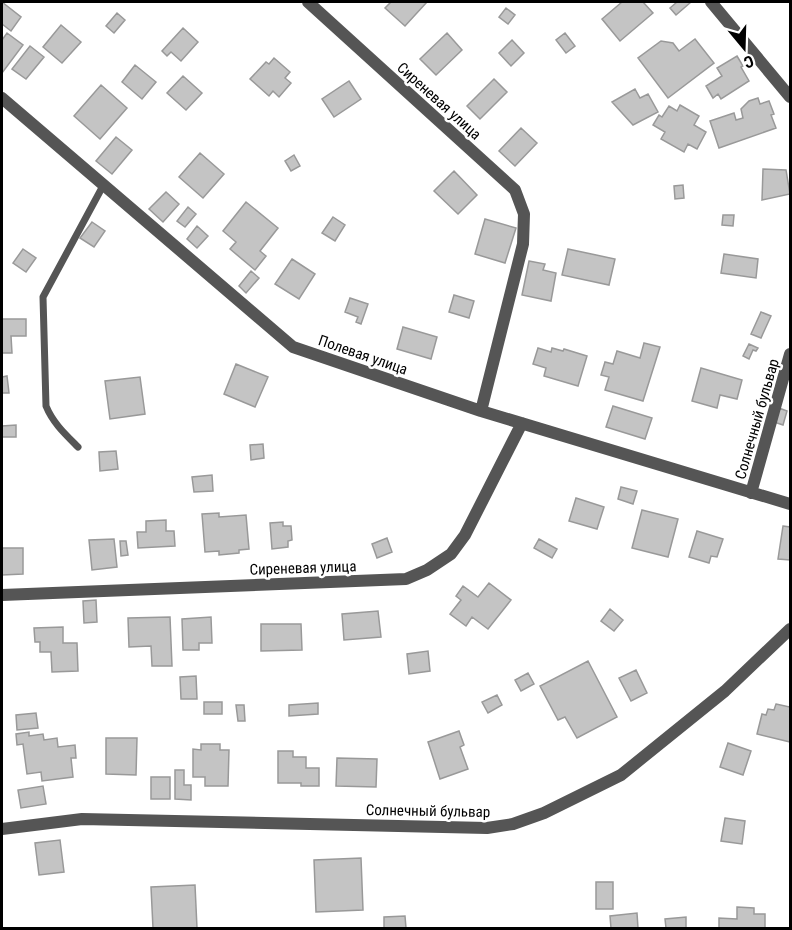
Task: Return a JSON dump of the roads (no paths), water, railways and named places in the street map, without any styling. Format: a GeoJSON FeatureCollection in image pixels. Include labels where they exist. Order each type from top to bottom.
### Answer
{"type":"FeatureCollection","features":[{"type":"Feature","properties":{"kind":"street","name":"Сиреневая улица"},"geometry":{"type":"LineString","coordinates":[[308,2],[515,190],[524,214],[522,244],[481,411]]}},
{"type":"Feature","properties":{"kind":"street"},"geometry":{"type":"LineString","coordinates":[[711,2],[790,97]]}},
{"type":"Feature","properties":{"kind":"street","name":"Полевая улица"},"geometry":{"type":"LineString","coordinates":[[2,98],[293,347],[481,411],[790,504]]}},
{"type":"Feature","properties":{"kind":"street","name":"Солнечный бульвар"},"geometry":{"type":"LineString","coordinates":[[752,493],[790,354]]}},
{"type":"Feature","properties":{"kind":"street","name":"Сиреневая улица"},"geometry":{"type":"LineString","coordinates":[[2,594],[406,579],[428,570],[451,554],[465,535],[522,423]]}},
{"type":"Feature","properties":{"kind":"street","name":"Солнечный бульвар"},"geometry":{"type":"LineString","coordinates":[[2,829],[82,819],[475,828],[513,824],[544,813],[621,775],[725,691],[790,629]]}},
{"type":"Feature","properties":{"kind":"lane"},"geometry":{"type":"LineString","coordinates":[[78,447],[51,418],[46,406],[43,297],[104,184]]}}]}
